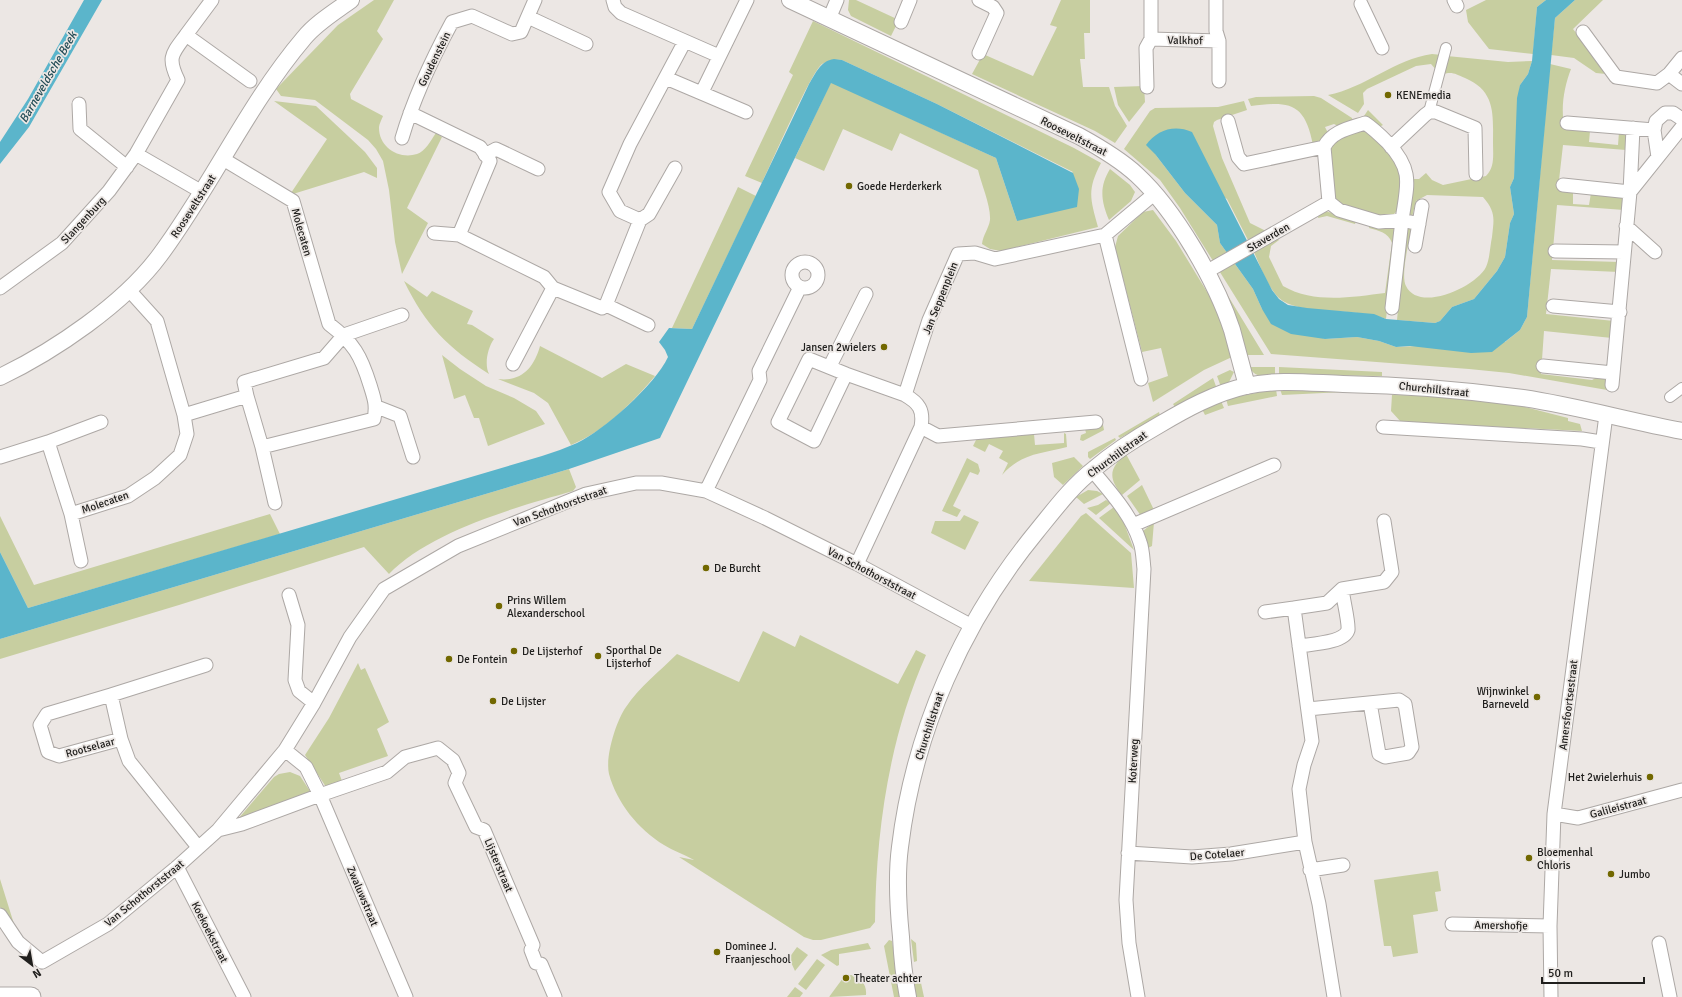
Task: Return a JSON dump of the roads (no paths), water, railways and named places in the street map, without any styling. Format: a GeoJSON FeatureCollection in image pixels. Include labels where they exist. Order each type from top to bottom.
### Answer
{"type":"FeatureCollection","features":[{"type":"Feature","properties":{"kind":"main road"},"geometry":{"type":"LineString","coordinates":[[0,996],[31,997]]}},
{"type":"Feature","properties":{"kind":"street","name":"Slangenburg"},"geometry":{"type":"LineString","coordinates":[[0,288],[62,243],[109,191],[127,167],[178,80],[171,64],[175,51],[212,0]]}},
{"type":"Feature","properties":{"kind":"street","name":"Rooseveltstraat"},"geometry":{"type":"LineString","coordinates":[[0,377],[27,364],[68,338],[129,290],[160,256],[223,159],[264,92],[305,36],[351,0]]}},
{"type":"Feature","properties":{"kind":"street","name":"Goudenstein"},"geometry":{"type":"LineString","coordinates":[[402,138],[410,113],[434,55],[452,22],[472,16],[512,34],[521,32],[536,0]]}},
{"type":"Feature","properties":{"kind":"street"},"geometry":{"type":"LineString","coordinates":[[613,0],[615,7],[621,13],[719,56]]}},
{"type":"Feature","properties":{"kind":"street"},"geometry":{"type":"LineString","coordinates":[[702,92],[747,0]]}},
{"type":"Feature","properties":{"kind":"street","name":"Rooseveltstraat"},"geometry":{"type":"LineString","coordinates":[[790,0],[1091,143],[1112,155],[1137,175],[1178,225],[1206,272],[1231,329],[1247,386]]}},
{"type":"Feature","properties":{"kind":"street"},"geometry":{"type":"LineString","coordinates":[[829,19],[838,0]]}},
{"type":"Feature","properties":{"kind":"street"},"geometry":{"type":"LineString","coordinates":[[900,22],[910,0]]}},
{"type":"Feature","properties":{"kind":"street"},"geometry":{"type":"LineString","coordinates":[[979,0],[994,3],[997,13],[979,53]]}},
{"type":"Feature","properties":{"kind":"street","name":"Valkhof"},"geometry":{"type":"LineString","coordinates":[[1147,87],[1146,48],[1151,40],[1151,0]]}},
{"type":"Feature","properties":{"kind":"street","name":"Valkhof"},"geometry":{"type":"LineString","coordinates":[[1216,0],[1216,31],[1219,41],[1219,81]]}},
{"type":"Feature","properties":{"kind":"street"},"geometry":{"type":"LineString","coordinates":[[1364,1],[1382,48]]}},
{"type":"Feature","properties":{"kind":"street"},"geometry":{"type":"LineString","coordinates":[[528,17],[586,44]]}},
{"type":"Feature","properties":{"kind":"street"},"geometry":{"type":"LineString","coordinates":[[1583,32],[1616,77],[1657,83],[1669,74],[1682,58]]}},
{"type":"Feature","properties":{"kind":"street"},"geometry":{"type":"LineString","coordinates":[[186,34],[250,82]]}},
{"type":"Feature","properties":{"kind":"street","name":"Valkhof"},"geometry":{"type":"LineString","coordinates":[[1151,40],[1219,41]]}},
{"type":"Feature","properties":{"kind":"street"},"geometry":{"type":"LineString","coordinates":[[640,220],[620,211],[609,192],[630,144],[666,78],[684,41]]}},
{"type":"Feature","properties":{"kind":"street"},"geometry":{"type":"LineString","coordinates":[[1391,147],[1429,112],[1446,48]]}},
{"type":"Feature","properties":{"kind":"street"},"geometry":{"type":"LineString","coordinates":[[1669,74],[1682,84]]}},
{"type":"Feature","properties":{"kind":"street"},"geometry":{"type":"LineString","coordinates":[[666,78],[746,112]]}},
{"type":"Feature","properties":{"kind":"street"},"geometry":{"type":"LineString","coordinates":[[78,104],[80,129],[127,167]]}},
{"type":"Feature","properties":{"kind":"street"},"geometry":{"type":"LineString","coordinates":[[1429,112],[1436,112],[1475,128],[1476,174]]}},
{"type":"Feature","properties":{"kind":"street"},"geometry":{"type":"LineString","coordinates":[[410,113],[480,147],[490,161],[459,235]]}},
{"type":"Feature","properties":{"kind":"street"},"geometry":{"type":"LineString","coordinates":[[1658,157],[1654,130],[1656,121],[1665,113],[1673,114],[1682,119]]}},
{"type":"Feature","properties":{"kind":"street"},"geometry":{"type":"LineString","coordinates":[[1228,121],[1238,157],[1244,164],[1324,147]]}},
{"type":"Feature","properties":{"kind":"street"},"geometry":{"type":"LineString","coordinates":[[1392,308],[1402,220],[1406,190],[1406,167],[1400,156],[1375,129],[1366,123],[1335,134],[1328,140],[1324,147],[1329,202],[1339,210],[1379,222],[1402,220],[1419,224]]}},
{"type":"Feature","properties":{"kind":"street"},"geometry":{"type":"LineString","coordinates":[[1567,123],[1654,130]]}},
{"type":"Feature","properties":{"kind":"street"},"geometry":{"type":"LineString","coordinates":[[1630,192],[1682,127]]}},
{"type":"Feature","properties":{"kind":"street"},"geometry":{"type":"LineString","coordinates":[[1543,366],[1612,379],[1620,312],[1630,192],[1633,128]]}},
{"type":"Feature","properties":{"kind":"street"},"geometry":{"type":"LineString","coordinates":[[485,155],[496,149],[538,169]]}},
{"type":"Feature","properties":{"kind":"street"},"geometry":{"type":"LineString","coordinates":[[136,154],[202,192]]}},
{"type":"Feature","properties":{"kind":"street","name":"Molecaten"},"geometry":{"type":"LineString","coordinates":[[223,159],[293,201],[329,324],[344,336],[362,359],[377,407]]}},
{"type":"Feature","properties":{"kind":"street"},"geometry":{"type":"LineString","coordinates":[[606,306],[640,220],[649,214],[675,168]]}},
{"type":"Feature","properties":{"kind":"street"},"geometry":{"type":"LineString","coordinates":[[1563,185],[1630,192]]}},
{"type":"Feature","properties":{"kind":"street","name":"Jan Seppenplein"},"geometry":{"type":"LineString","coordinates":[[906,395],[932,313],[958,254],[974,253],[995,259],[1105,235],[1154,194]]}},
{"type":"Feature","properties":{"kind":"street","name":"Staverden"},"geometry":{"type":"LineString","coordinates":[[1206,272],[1329,202]]}},
{"type":"Feature","properties":{"kind":"street"},"geometry":{"type":"LineString","coordinates":[[1415,246],[1422,206]]}},
{"type":"Feature","properties":{"kind":"street"},"geometry":{"type":"LineString","coordinates":[[1626,226],[1655,252]]}},
{"type":"Feature","properties":{"kind":"street"},"geometry":{"type":"LineString","coordinates":[[434,233],[459,235],[544,276],[553,288],[602,308],[606,306],[648,325]]}},
{"type":"Feature","properties":{"kind":"street"},"geometry":{"type":"LineString","coordinates":[[1105,235],[1141,379]]}},
{"type":"Feature","properties":{"kind":"street"},"geometry":{"type":"LineString","coordinates":[[1555,251],[1624,252]]}},
{"type":"Feature","properties":{"kind":"street"},"geometry":{"type":"LineString","coordinates":[[706,491],[760,380],[759,371],[800,287]]}},
{"type":"Feature","properties":{"kind":"street"},"geometry":{"type":"LineString","coordinates":[[513,364],[553,288]]}},
{"type":"Feature","properties":{"kind":"street","name":"Molecaten"},"geometry":{"type":"LineString","coordinates":[[70,514],[128,496],[155,478],[180,455],[188,434],[184,414],[157,321],[129,290]]}},
{"type":"Feature","properties":{"kind":"street"},"geometry":{"type":"LineString","coordinates":[[830,366],[866,294]]}},
{"type":"Feature","properties":{"kind":"street"},"geometry":{"type":"LineString","coordinates":[[1553,306],[1620,312]]}},
{"type":"Feature","properties":{"kind":"street"},"geometry":{"type":"LineString","coordinates":[[275,503],[262,447],[244,382],[324,358],[344,336],[402,315]]}},
{"type":"Feature","properties":{"kind":"street"},"geometry":{"type":"LineString","coordinates":[[846,374],[814,441],[778,422],[809,359],[906,395],[918,403],[924,416],[921,427],[857,564]]}},
{"type":"Feature","properties":{"kind":"street","name":"Churchillstraat"},"geometry":{"type":"LineString","coordinates":[[908,997],[903,972],[898,892],[900,849],[906,808],[922,741],[943,684],[972,626],[1017,556],[1068,493],[1092,470],[1142,434],[1189,407],[1221,393],[1247,386],[1278,382],[1385,385],[1523,398],[1682,431]]}},
{"type":"Feature","properties":{"kind":"street"},"geometry":{"type":"LineString","coordinates":[[1670,396],[1682,388]]}},
{"type":"Feature","properties":{"kind":"street"},"geometry":{"type":"LineString","coordinates":[[184,414],[247,396]]}},
{"type":"Feature","properties":{"kind":"street"},"geometry":{"type":"LineString","coordinates":[[262,447],[374,419],[377,407],[400,416],[413,457]]}},
{"type":"Feature","properties":{"kind":"street","name":"Amersfoortsestraat"},"geometry":{"type":"LineString","coordinates":[[1551,997],[1550,926],[1554,814],[1601,442],[1606,415]]}},
{"type":"Feature","properties":{"kind":"street"},"geometry":{"type":"LineString","coordinates":[[0,457],[48,442],[101,422]]}},
{"type":"Feature","properties":{"kind":"street"},"geometry":{"type":"LineString","coordinates":[[921,427],[938,436],[1096,422]]}},
{"type":"Feature","properties":{"kind":"street"},"geometry":{"type":"LineString","coordinates":[[1383,427],[1582,439],[1601,442]]}},
{"type":"Feature","properties":{"kind":"street","name":"Molecaten"},"geometry":{"type":"LineString","coordinates":[[48,442],[70,514],[81,561]]}},
{"type":"Feature","properties":{"kind":"street"},"geometry":{"type":"LineString","coordinates":[[1133,525],[1274,465]]}},
{"type":"Feature","properties":{"kind":"street","name":"Koterweg"},"geometry":{"type":"LineString","coordinates":[[1092,470],[1125,511],[1133,525],[1140,542],[1144,570],[1126,900],[1129,943],[1138,997]]}},
{"type":"Feature","properties":{"kind":"street","name":"Van Schothorststraat"},"geometry":{"type":"LineString","coordinates":[[0,915],[5,929],[42,962],[108,924],[177,867],[218,830],[285,750],[314,704],[350,638],[384,589],[458,546],[586,494],[614,486],[636,482],[661,483],[706,491],[765,518],[857,564],[972,626]]}},
{"type":"Feature","properties":{"kind":"street"},"geometry":{"type":"LineString","coordinates":[[1265,612],[1327,603],[1342,589],[1384,582],[1392,572],[1384,520]]}},
{"type":"Feature","properties":{"kind":"street"},"geometry":{"type":"LineString","coordinates":[[1299,646],[1337,640],[1344,637],[1348,629],[1342,589]]}},
{"type":"Feature","properties":{"kind":"street"},"geometry":{"type":"LineString","coordinates":[[289,594],[298,625],[295,680],[299,691],[314,704]]}},
{"type":"Feature","properties":{"kind":"street"},"geometry":{"type":"LineString","coordinates":[[1294,608],[1312,741],[1304,765],[1299,789],[1305,842],[1310,870],[1319,904],[1334,997]]}},
{"type":"Feature","properties":{"kind":"street","name":"Rootselaar"},"geometry":{"type":"LineString","coordinates":[[121,739],[59,756],[48,752],[42,736],[40,725],[47,714],[206,665]]}},
{"type":"Feature","properties":{"kind":"street","name":"Rootselaar"},"geometry":{"type":"LineString","coordinates":[[111,695],[121,739],[129,761],[198,847]]}},
{"type":"Feature","properties":{"kind":"street"},"geometry":{"type":"LineString","coordinates":[[1308,709],[1399,700],[1405,704],[1412,747],[1408,753],[1386,757],[1379,754],[1370,703]]}},
{"type":"Feature","properties":{"kind":"street","name":"Lijsterstraat"},"geometry":{"type":"LineString","coordinates":[[320,795],[388,772],[405,757],[438,748],[453,760],[459,774],[456,783],[476,827],[484,830],[533,946],[531,950],[536,962],[541,964],[555,997]]}},
{"type":"Feature","properties":{"kind":"street"},"geometry":{"type":"LineString","coordinates":[[285,750],[306,767],[320,795]]}},
{"type":"Feature","properties":{"kind":"street","name":"Galileistraat"},"geometry":{"type":"LineString","coordinates":[[1554,814],[1578,818],[1682,790]]}},
{"type":"Feature","properties":{"kind":"street","name":"Van Schothorststraat"},"geometry":{"type":"LineString","coordinates":[[218,830],[242,824],[320,795]]}},
{"type":"Feature","properties":{"kind":"street","name":"Zwaluwstraat"},"geometry":{"type":"LineString","coordinates":[[320,795],[406,997]]}},
{"type":"Feature","properties":{"kind":"street","name":"De Cotelaer"},"geometry":{"type":"LineString","coordinates":[[1128,853],[1192,857],[1231,854],[1305,842]]}},
{"type":"Feature","properties":{"kind":"street"},"geometry":{"type":"LineString","coordinates":[[1310,870],[1343,865]]}},
{"type":"Feature","properties":{"kind":"street","name":"Koekoekstraat"},"geometry":{"type":"LineString","coordinates":[[177,867],[244,997]]}},
{"type":"Feature","properties":{"kind":"street","name":"Amershofje"},"geometry":{"type":"LineString","coordinates":[[1452,924],[1550,926]]}},
{"type":"Feature","properties":{"kind":"street"},"geometry":{"type":"LineString","coordinates":[[1659,943],[1670,997]]}},
{"type":"Feature","properties":{"kind":"water","name":"Barneveldsche Beek"},"geometry":{"type":"Polygon","coordinates":[[[84,0],[102,0],[29,127],[0,164],[0,142],[28,99],[84,0]]]}},
{"type":"Feature","properties":{"kind":"water"},"geometry":{"type":"Polygon","coordinates":[[[1546,0],[1575,0],[1555,18],[1527,317],[1520,330],[1492,352],[1471,353],[1410,346],[1396,347],[1379,341],[1357,337],[1325,339],[1291,334],[1271,324],[1253,289],[1220,243],[1217,225],[1185,193],[1155,154],[1146,145],[1155,136],[1166,130],[1179,129],[1192,132],[1272,290],[1279,299],[1288,305],[1374,314],[1386,319],[1435,323],[1440,321],[1452,307],[1474,299],[1497,271],[1505,257],[1510,223],[1514,214],[1510,187],[1514,178],[1517,98],[1520,85],[1528,74],[1532,61],[1537,7],[1546,0]]]}},
{"type":"Feature","properties":{"kind":"water"},"geometry":{"type":"Polygon","coordinates":[[[834,59],[842,60],[937,104],[1073,173],[1079,189],[1077,207],[1017,221],[996,158],[831,83],[660,438],[569,469],[0,639],[0,552],[28,608],[542,456],[577,443],[601,428],[628,406],[641,393],[661,368],[668,357],[659,342],[669,328],[692,329],[809,84],[816,72],[825,62],[834,59]]]}},
{"type":"Feature","properties":{"kind":"place","name":"KENEmedia"},"geometry":{"type":"Point","coordinates":[1388,95]}},
{"type":"Feature","properties":{"kind":"place","name":"Goede Herderkerk"},"geometry":{"type":"Point","coordinates":[849,186]}},
{"type":"Feature","properties":{"kind":"place","name":"Jansen 2wielers"},"geometry":{"type":"Point","coordinates":[884,347]}},
{"type":"Feature","properties":{"kind":"place","name":"De Burcht"},"geometry":{"type":"Point","coordinates":[706,568]}},
{"type":"Feature","properties":{"kind":"place","name":"Prins Willem Alexanderschool"},"geometry":{"type":"Point","coordinates":[499,606]}},
{"type":"Feature","properties":{"kind":"place","name":"De Lijsterhof"},"geometry":{"type":"Point","coordinates":[514,651]}},
{"type":"Feature","properties":{"kind":"place","name":"Sporthal De Lijsterhof"},"geometry":{"type":"Point","coordinates":[598,656]}},
{"type":"Feature","properties":{"kind":"place","name":"De Fontein"},"geometry":{"type":"Point","coordinates":[449,659]}},
{"type":"Feature","properties":{"kind":"place","name":"Wijnwinkel Barneveld"},"geometry":{"type":"Point","coordinates":[1537,697]}},
{"type":"Feature","properties":{"kind":"place","name":"De Lijster"},"geometry":{"type":"Point","coordinates":[493,701]}},
{"type":"Feature","properties":{"kind":"place","name":"Het 2wielerhuis"},"geometry":{"type":"Point","coordinates":[1650,777]}},
{"type":"Feature","properties":{"kind":"place","name":"Bloemenhal Chloris"},"geometry":{"type":"Point","coordinates":[1529,858]}},
{"type":"Feature","properties":{"kind":"place","name":"Jumbo"},"geometry":{"type":"Point","coordinates":[1611,874]}},
{"type":"Feature","properties":{"kind":"place","name":"Dominee J. Fraanjeschool"},"geometry":{"type":"Point","coordinates":[717,952]}},
{"type":"Feature","properties":{"kind":"place","name":"Theater achter"},"geometry":{"type":"Point","coordinates":[846,978]}}]}
